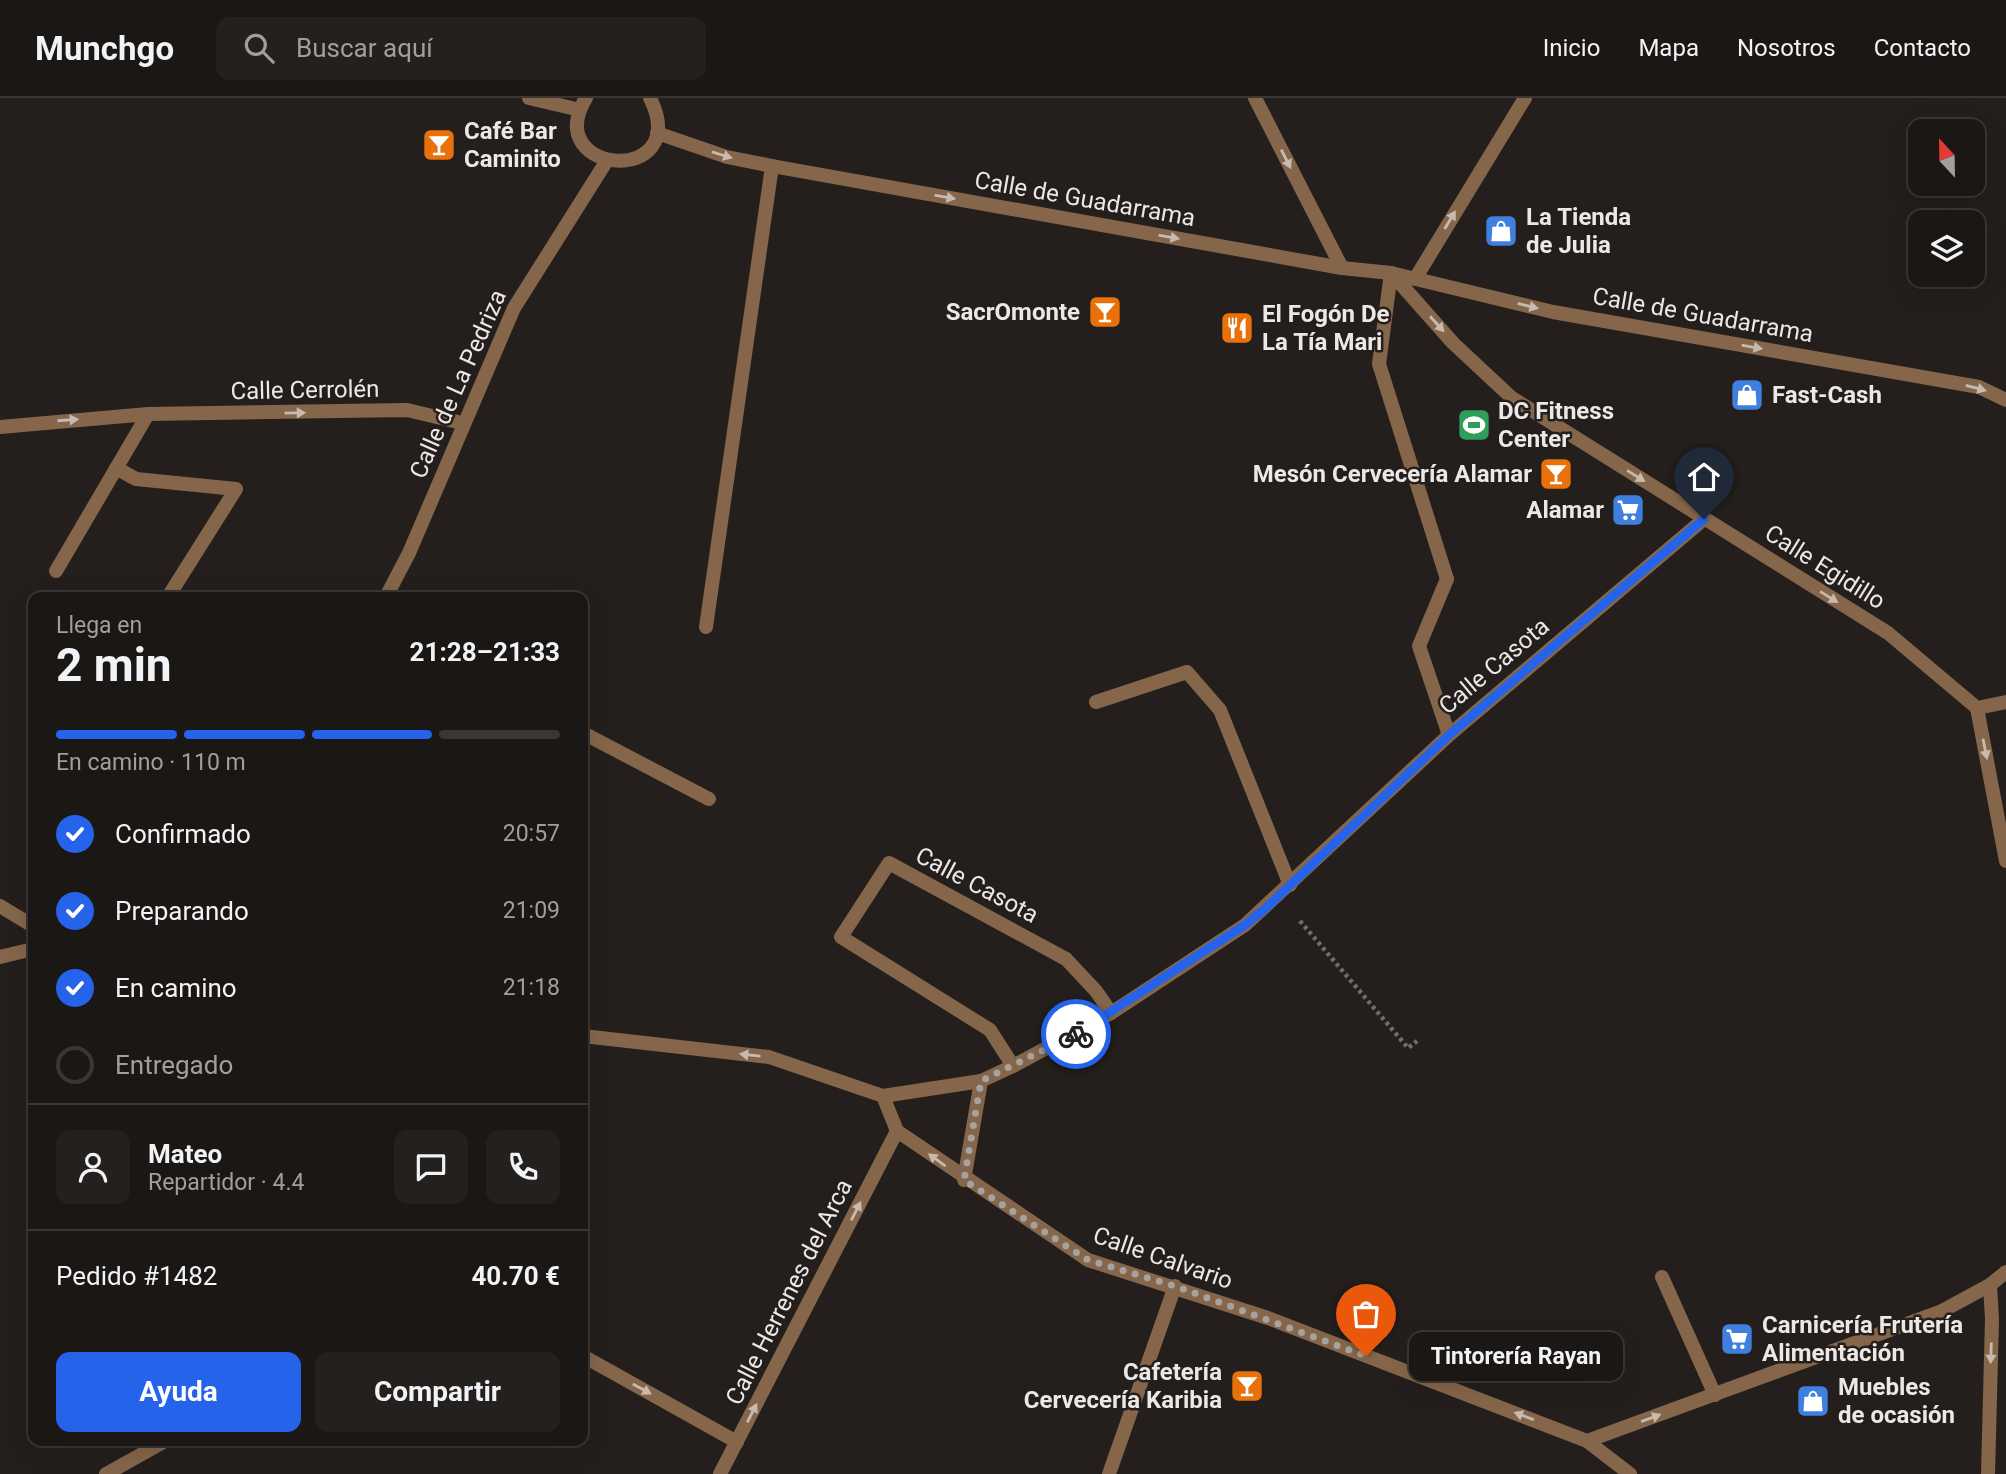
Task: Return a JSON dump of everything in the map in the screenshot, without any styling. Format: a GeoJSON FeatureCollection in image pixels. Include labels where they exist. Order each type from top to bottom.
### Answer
{"type":"FeatureCollection","features":[{"type":"Feature","properties":{"kind":"street"},"geometry":{"type":"LineString","coordinates":[[529,98],[583,104],[578,126],[583,142],[592,155],[606,162],[623,163],[638,158],[651,147],[657,133],[658,114],[650,98]]}},
{"type":"Feature","properties":{"kind":"street"},"geometry":{"type":"LineString","coordinates":[[1255,98],[1342,268]]}},
{"type":"Feature","properties":{"kind":"street"},"geometry":{"type":"LineString","coordinates":[[1415,279],[1525,98]]}},
{"type":"Feature","properties":{"kind":"street","name":"Calle de Guadarrama"},"geometry":{"type":"LineString","coordinates":[[657,133],[727,157],[772,166],[1342,268],[1391,274],[1553,312],[1979,387],[2006,400]]}},
{"type":"Feature","properties":{"kind":"street","name":"Calle de La Pedriza"},"geometry":{"type":"LineString","coordinates":[[389,592],[409,553],[462,423],[514,308],[606,162]]}},
{"type":"Feature","properties":{"kind":"street"},"geometry":{"type":"LineString","coordinates":[[706,627],[772,166]]}},
{"type":"Feature","properties":{"kind":"street"},"geometry":{"type":"LineString","coordinates":[[1391,274],[1378,364],[1447,579],[1419,646],[1449,735]]}},
{"type":"Feature","properties":{"kind":"street","name":"Calle Egidillo"},"geometry":{"type":"LineString","coordinates":[[1391,274],[1453,343],[1512,398],[1888,633],[1977,708]]}},
{"type":"Feature","properties":{"kind":"street","name":"Calle Cerrolén"},"geometry":{"type":"LineString","coordinates":[[0,427],[148,414],[407,410],[462,423]]}},
{"type":"Feature","properties":{"kind":"street"},"geometry":{"type":"LineString","coordinates":[[56,571],[148,414]]}},
{"type":"Feature","properties":{"kind":"street"},"geometry":{"type":"LineString","coordinates":[[116,468],[136,479],[236,489],[171,592]]}},
{"type":"Feature","properties":{"kind":"street","name":"Calle Casota"},"geometry":{"type":"LineString","coordinates":[[883,1096],[981,1081],[1013,1066],[1111,1013],[1245,925],[1449,735],[1704,519]]}},
{"type":"Feature","properties":{"kind":"street"},"geometry":{"type":"LineString","coordinates":[[1096,702],[1187,672],[1220,710],[1290,885]]}},
{"type":"Feature","properties":{"kind":"street"},"geometry":{"type":"LineString","coordinates":[[2006,702],[1977,708],[2006,861]]}},
{"type":"Feature","properties":{"kind":"street"},"geometry":{"type":"LineString","coordinates":[[588,736],[709,799]]}},
{"type":"Feature","properties":{"kind":"street","name":"Calle Casota"},"geometry":{"type":"LineString","coordinates":[[1013,1066],[990,1030],[841,937],[889,863],[1066,959],[1096,991],[1111,1013]]}},
{"type":"Feature","properties":{"kind":"street"},"geometry":{"type":"LineString","coordinates":[[0,906],[28,923]]}},
{"type":"Feature","properties":{"kind":"street"},"geometry":{"type":"LineString","coordinates":[[0,957],[28,950]]}},
{"type":"Feature","properties":{"kind":"street"},"geometry":{"type":"LineString","coordinates":[[588,1037],[769,1057],[883,1096],[897,1131]]}},
{"type":"Feature","properties":{"kind":"street"},"geometry":{"type":"LineString","coordinates":[[964,1180],[981,1081]]}},
{"type":"Feature","properties":{"kind":"street","name":"Calle Calvario"},"geometry":{"type":"LineString","coordinates":[[897,1131],[964,1180],[1088,1260],[1268,1318],[1587,1441],[1630,1474]]}},
{"type":"Feature","properties":{"kind":"street","name":"Calle Herrenes del Arca"},"geometry":{"type":"LineString","coordinates":[[720,1474],[897,1131]]}},
{"type":"Feature","properties":{"kind":"street"},"geometry":{"type":"LineString","coordinates":[[1587,1441],[1942,1311],[1990,1285],[2006,1272]]}},
{"type":"Feature","properties":{"kind":"street"},"geometry":{"type":"LineString","coordinates":[[1662,1277],[1715,1395]]}},
{"type":"Feature","properties":{"kind":"street"},"geometry":{"type":"LineString","coordinates":[[1988,1474],[1992,1319],[1990,1285]]}},
{"type":"Feature","properties":{"kind":"street"},"geometry":{"type":"LineString","coordinates":[[1109,1474],[1175,1286]]}},
{"type":"Feature","properties":{"kind":"street"},"geometry":{"type":"LineString","coordinates":[[588,1359],[737,1442]]}},
{"type":"Feature","properties":{"kind":"street"},"geometry":{"type":"LineString","coordinates":[[106,1474],[156,1446]]}},
{"type":"Feature","properties":{"kind":"path"},"geometry":{"type":"LineString","coordinates":[[1279,895],[1408,1048],[1417,1041]]}},
{"type":"Feature","properties":{"kind":"way so far"},"geometry":{"type":"LineString","coordinates":[[1076,1034],[981,1081],[964,1180],[1088,1260],[1268,1318],[1366,1356]]}},
{"type":"Feature","properties":{"kind":"place","name":"Café Bar Caminito"},"geometry":{"type":"Point","coordinates":[439,145]}},
{"type":"Feature","properties":{"kind":"place","name":"La Tienda de Julia"},"geometry":{"type":"Point","coordinates":[1501,231]}},
{"type":"Feature","properties":{"kind":"place","name":"SacrOmonte"},"geometry":{"type":"Point","coordinates":[1105,312]}},
{"type":"Feature","properties":{"kind":"place","name":"El Fogón De La Tía Mari"},"geometry":{"type":"Point","coordinates":[1237,328]}},
{"type":"Feature","properties":{"kind":"place","name":"Fast-Cash"},"geometry":{"type":"Point","coordinates":[1747,395]}},
{"type":"Feature","properties":{"kind":"place","name":"DC Fitness Center"},"geometry":{"type":"Point","coordinates":[1474,425]}},
{"type":"Feature","properties":{"kind":"place","name":"Mesón Cervecería Alamar"},"geometry":{"type":"Point","coordinates":[1556,474]}},
{"type":"Feature","properties":{"kind":"place","name":"Alamar"},"geometry":{"type":"Point","coordinates":[1628,510]}},
{"type":"Feature","properties":{"kind":"place","name":"Carnicería Frutería Alimentación"},"geometry":{"type":"Point","coordinates":[1737,1339]}},
{"type":"Feature","properties":{"kind":"place","name":"Tintorería Rayan"},"geometry":{"type":"Point","coordinates":[1366,1356]}},
{"type":"Feature","properties":{"kind":"place","name":"Cafetería Cervecería Karibia"},"geometry":{"type":"Point","coordinates":[1247,1386]}},
{"type":"Feature","properties":{"kind":"place","name":"Muebles de ocasión"},"geometry":{"type":"Point","coordinates":[1813,1401]}},
{"type":"Feature","properties":{"kind":"route"},"geometry":{"type":"LineString","coordinates":[[1076,1034],[1245,925],[1267,907],[1449,735],[1704,519]]}}]}
